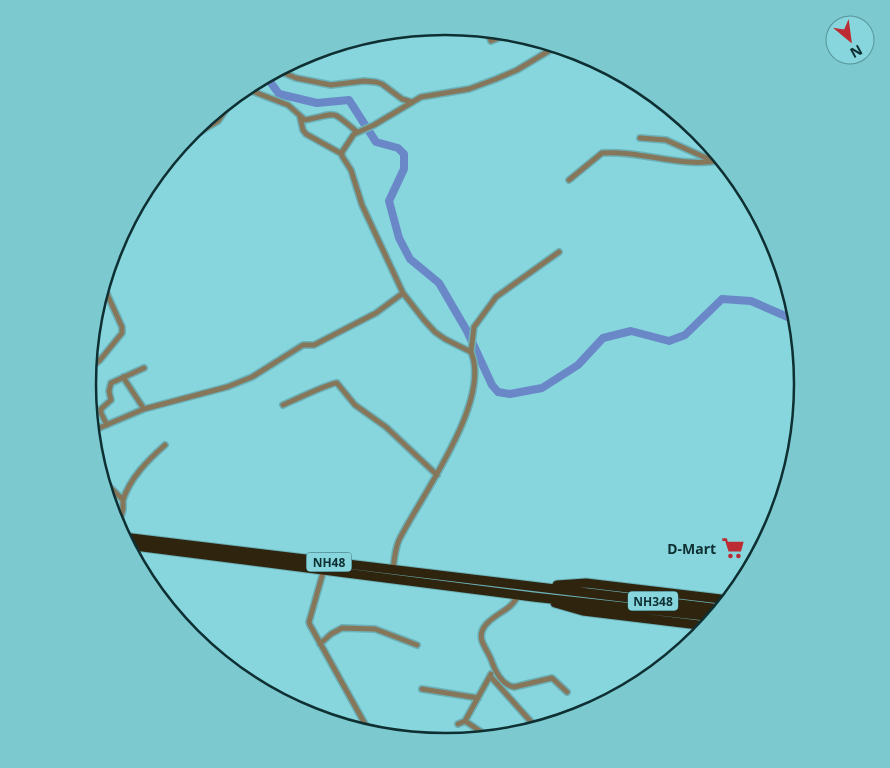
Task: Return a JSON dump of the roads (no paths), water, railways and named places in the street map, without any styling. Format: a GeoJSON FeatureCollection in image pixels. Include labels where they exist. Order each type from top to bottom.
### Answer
{"type":"FeatureCollection","features":[{"type":"Feature","properties":{"kind":"highway","name":"NH48"},"geometry":{"type":"LineString","coordinates":[[132,538],[533,597],[583,612],[697,625]]}},
{"type":"Feature","properties":{"kind":"highway","name":"NH48"},"geometry":{"type":"LineString","coordinates":[[136,545],[324,566],[393,570],[534,587],[586,583],[720,599]]}},
{"type":"Feature","properties":{"kind":"highway","name":"NH348"},"geometry":{"type":"LineString","coordinates":[[534,587],[584,597],[706,616]]}},
{"type":"Feature","properties":{"kind":"highway","name":"NH348"},"geometry":{"type":"LineString","coordinates":[[533,597],[584,597],[712,608]]}},
{"type":"Feature","properties":{"kind":"street"},"geometry":{"type":"LineString","coordinates":[[342,154],[351,137],[359,131],[374,125],[412,102],[428,95],[469,89],[496,79],[517,70],[549,51]]}},
{"type":"Feature","properties":{"kind":"street"},"geometry":{"type":"LineString","coordinates":[[286,74],[296,78],[331,85],[364,81],[376,82],[382,84],[402,99],[412,102]]}},
{"type":"Feature","properties":{"kind":"street"},"geometry":{"type":"LineString","coordinates":[[254,92],[288,105],[300,117],[307,120],[332,113],[340,116],[359,131]]}},
{"type":"Feature","properties":{"kind":"street"},"geometry":{"type":"LineString","coordinates":[[300,117],[306,134],[342,154],[351,170],[362,205],[403,293],[435,332],[445,339],[471,350]]}},
{"type":"Feature","properties":{"kind":"street"},"geometry":{"type":"LineString","coordinates":[[640,138],[666,140],[713,162]]}},
{"type":"Feature","properties":{"kind":"street"},"geometry":{"type":"LineString","coordinates":[[569,180],[602,153],[688,162],[714,162]]}},
{"type":"Feature","properties":{"kind":"street"},"geometry":{"type":"LineString","coordinates":[[393,570],[398,541],[437,474],[467,410],[475,374],[471,350],[474,327],[496,297],[559,252]]}},
{"type":"Feature","properties":{"kind":"street"},"geometry":{"type":"LineString","coordinates":[[99,428],[144,409],[227,386],[252,377],[303,345],[314,345],[376,313],[403,293]]}},
{"type":"Feature","properties":{"kind":"street"},"geometry":{"type":"LineString","coordinates":[[97,363],[122,333],[122,328],[107,297]]}},
{"type":"Feature","properties":{"kind":"street"},"geometry":{"type":"LineString","coordinates":[[106,425],[101,409],[111,400],[108,387],[123,377],[144,368]]}},
{"type":"Feature","properties":{"kind":"street"},"geometry":{"type":"LineString","coordinates":[[123,377],[144,409]]}},
{"type":"Feature","properties":{"kind":"street"},"geometry":{"type":"LineString","coordinates":[[283,405],[318,391],[332,383],[337,383],[355,405],[386,427],[437,474]]}},
{"type":"Feature","properties":{"kind":"street"},"geometry":{"type":"LineString","coordinates":[[122,514],[125,494],[140,470],[165,445]]}},
{"type":"Feature","properties":{"kind":"street"},"geometry":{"type":"LineString","coordinates":[[113,490],[123,500]]}},
{"type":"Feature","properties":{"kind":"street"},"geometry":{"type":"LineString","coordinates":[[324,566],[309,622],[364,723]]}},
{"type":"Feature","properties":{"kind":"street"},"geometry":{"type":"LineString","coordinates":[[519,595],[511,606],[491,618],[481,635],[494,669],[501,680],[509,686],[514,687],[552,678],[567,692]]}},
{"type":"Feature","properties":{"kind":"street"},"geometry":{"type":"LineString","coordinates":[[320,644],[331,634],[342,628],[375,629],[417,645]]}},
{"type":"Feature","properties":{"kind":"street"},"geometry":{"type":"LineString","coordinates":[[458,724],[465,721],[494,669]]}},
{"type":"Feature","properties":{"kind":"street"},"geometry":{"type":"LineString","coordinates":[[490,676],[531,722]]}},
{"type":"Feature","properties":{"kind":"street"},"geometry":{"type":"LineString","coordinates":[[422,689],[478,698]]}},
{"type":"Feature","properties":{"kind":"street"},"geometry":{"type":"LineString","coordinates":[[465,721],[480,731]]}},
{"type":"Feature","properties":{"kind":"waterway"},"geometry":{"type":"LineString","coordinates":[[270,82],[279,94],[317,103],[349,100],[376,142],[398,148],[404,154],[404,169],[389,201],[399,238],[410,259],[439,283],[467,331],[492,385],[498,392],[510,394],[542,388],[578,365],[603,338],[631,331],[669,341],[685,335],[722,299],[751,301],[787,317]]}},
{"type":"Feature","properties":{"kind":"place","name":"D-Mart"},"geometry":{"type":"Point","coordinates":[733,548]}}]}
